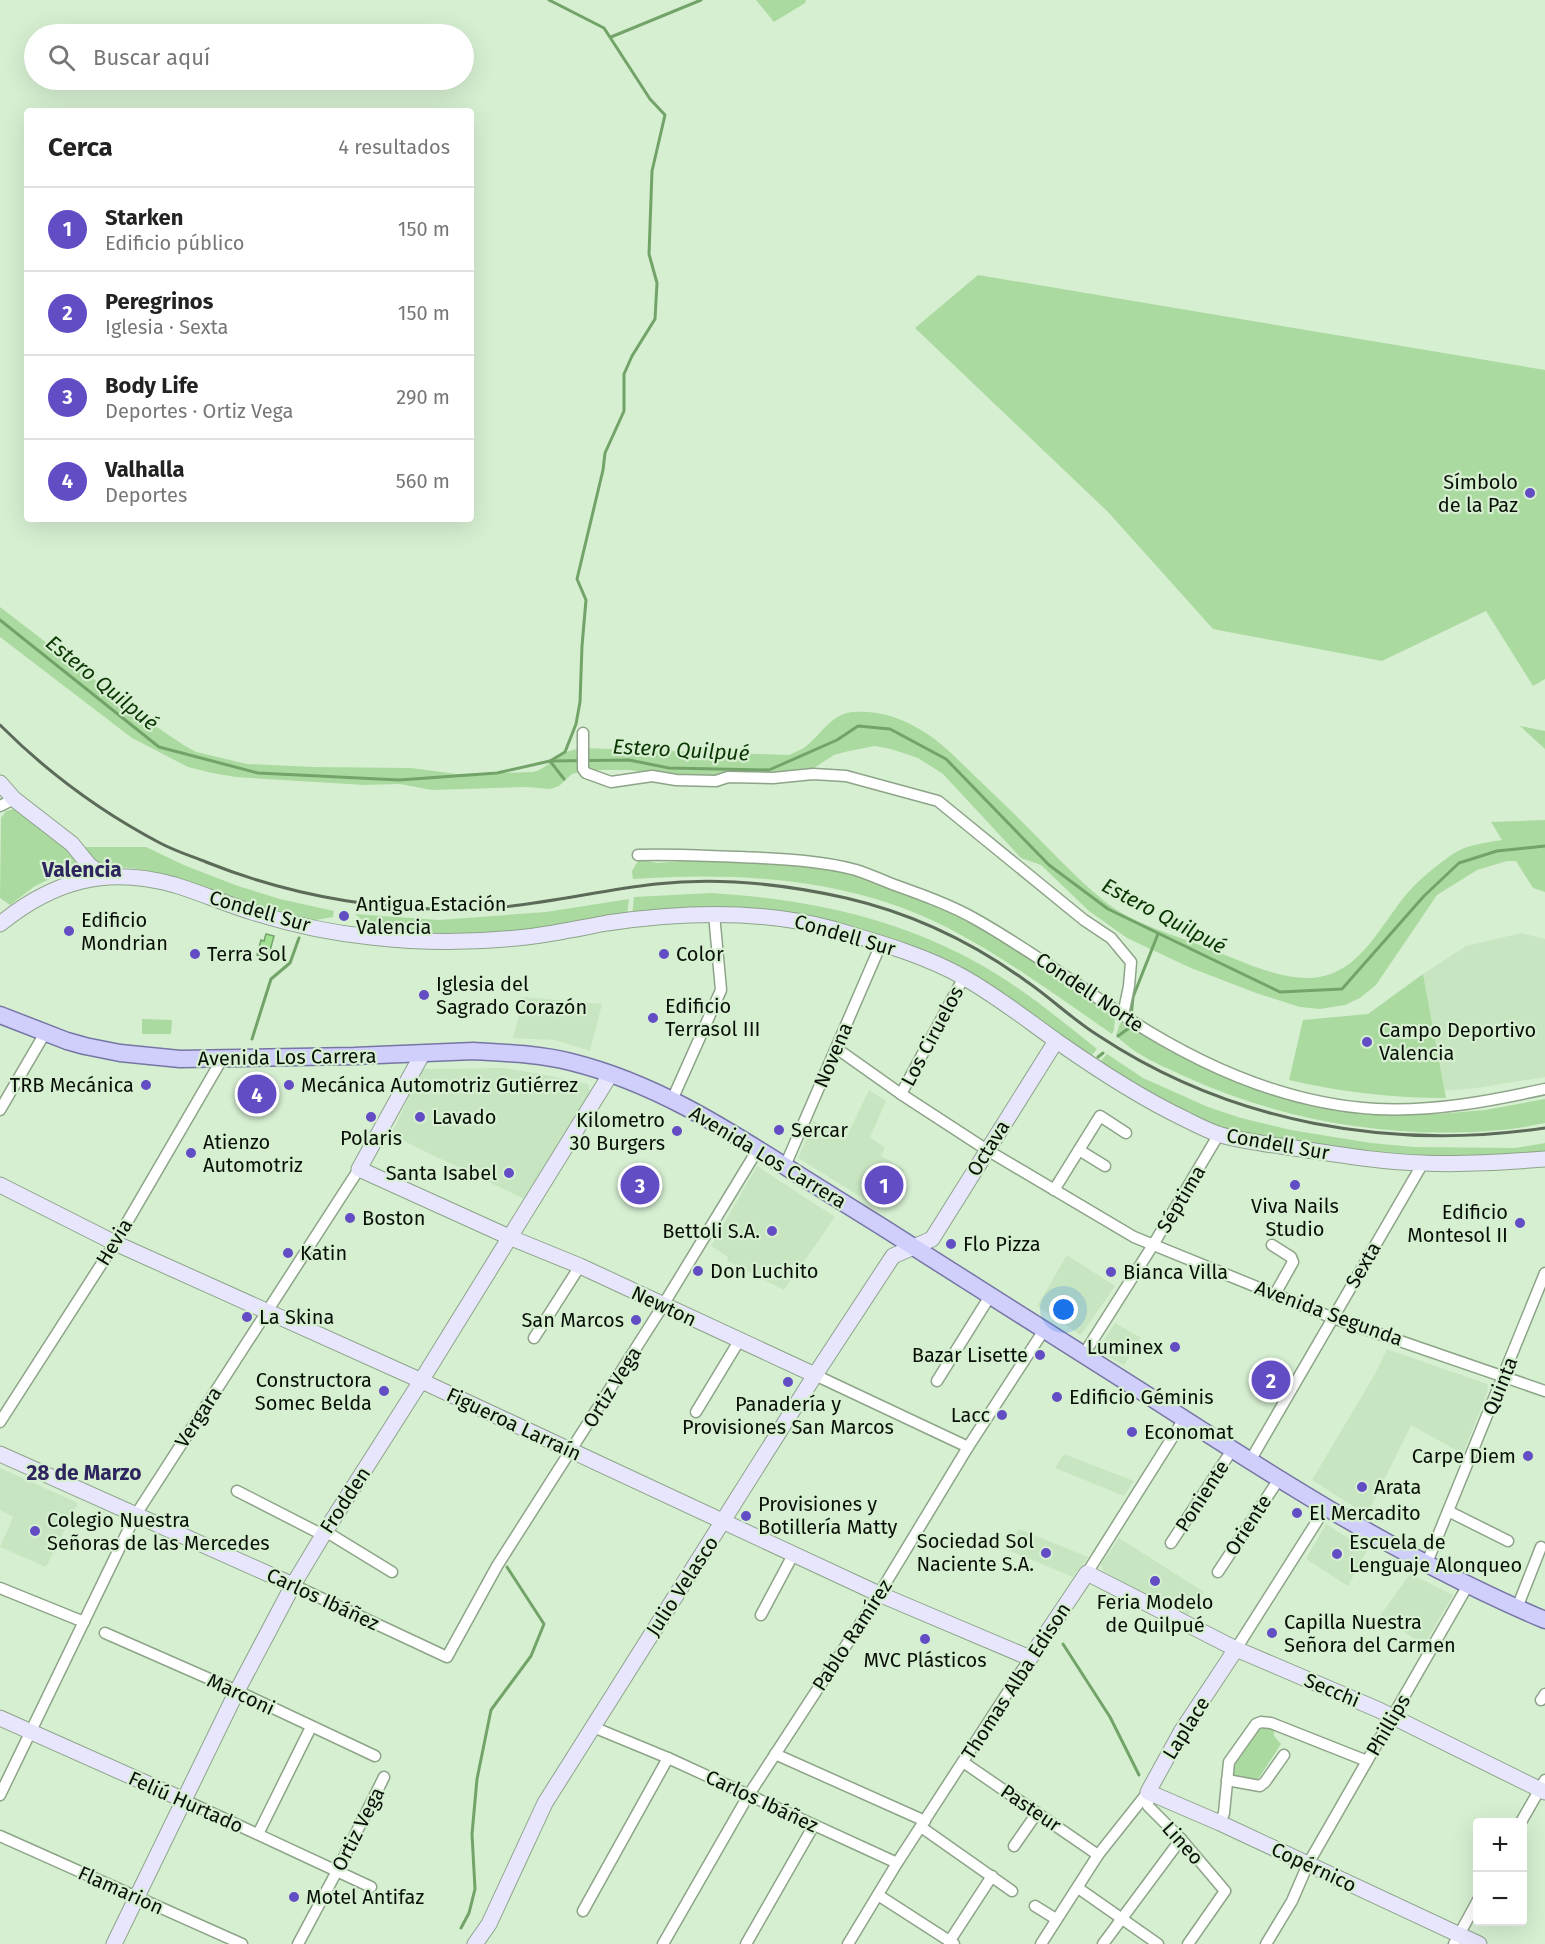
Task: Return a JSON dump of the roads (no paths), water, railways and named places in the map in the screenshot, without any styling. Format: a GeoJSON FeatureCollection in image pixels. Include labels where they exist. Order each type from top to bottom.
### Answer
{"type":"FeatureCollection","features":[{"type":"Feature","properties":{"kind":"main road","name":"Avenida Los Carrera"},"geometry":{"type":"LineString","coordinates":[[0,1015],[67,1041],[120,1053],[180,1059],[474,1051],[527,1054],[572,1062],[610,1075],[672,1100],[758,1149],[1232,1450],[1326,1507],[1426,1565],[1545,1620]]}},
{"type":"Feature","properties":{"kind":"street"},"geometry":{"type":"LineString","coordinates":[[583,733],[583,769],[586,773],[611,782],[652,776],[676,780],[716,781],[728,777],[773,778],[813,774],[846,776],[938,801],[1084,920],[1111,938],[1131,962],[1123,1015]]}},
{"type":"Feature","properties":{"kind":"street"},"geometry":{"type":"LineString","coordinates":[[0,783],[7,802],[72,844],[82,857],[104,876]]}},
{"type":"Feature","properties":{"kind":"street","name":"Condell Norte"},"geometry":{"type":"LineString","coordinates":[[638,855],[784,859],[856,870],[910,890],[975,919],[1163,1041],[1220,1069],[1282,1093],[1335,1104],[1377,1109],[1442,1107],[1545,1089]]}},
{"type":"Feature","properties":{"kind":"street"},"geometry":{"type":"LineString","coordinates":[[66,884],[80,870],[82,857]]}},
{"type":"Feature","properties":{"kind":"street","name":"Condell Sur"},"geometry":{"type":"LineString","coordinates":[[0,924],[26,903],[66,884],[104,876],[139,877],[161,882],[293,924],[362,936],[418,942],[510,938],[618,922],[714,914],[750,914],[788,918],[881,944],[963,977],[1135,1092],[1182,1118],[1219,1134],[1364,1159],[1423,1163],[1545,1159]]}},
{"type":"Feature","properties":{"kind":"street"},"geometry":{"type":"LineString","coordinates":[[672,1100],[721,990],[714,914]]}},
{"type":"Feature","properties":{"kind":"street","name":"Novena"},"geometry":{"type":"LineString","coordinates":[[784,1166],[881,944]]}},
{"type":"Feature","properties":{"kind":"street","name":"Los Ciruelos"},"geometry":{"type":"LineString","coordinates":[[901,1094],[963,977]]}},
{"type":"Feature","properties":{"kind":"street"},"geometry":{"type":"LineString","coordinates":[[0,1110],[45,1033]]}},
{"type":"Feature","properties":{"kind":"street","name":"Octava"},"geometry":{"type":"LineString","coordinates":[[914,1247],[932,1239],[1056,1041]]}},
{"type":"Feature","properties":{"kind":"street","name":"Avenida Segunda"},"geometry":{"type":"LineString","coordinates":[[836,1048],[987,1150],[1134,1237],[1333,1318],[1545,1392]]}},
{"type":"Feature","properties":{"kind":"street","name":"Vergara"},"geometry":{"type":"LineString","coordinates":[[0,1795],[135,1516],[359,1169],[423,1053]]}},
{"type":"Feature","properties":{"kind":"street","name":"Hevia"},"geometry":{"type":"LineString","coordinates":[[0,1422],[115,1243],[222,1059]]}},
{"type":"Feature","properties":{"kind":"street","name":"Frodden"},"geometry":{"type":"LineString","coordinates":[[114,1944],[237,1691],[293,1585],[610,1075]]}},
{"type":"Feature","properties":{"kind":"street"},"geometry":{"type":"LineString","coordinates":[[1054,1190],[1100,1116],[1126,1133]]}},
{"type":"Feature","properties":{"kind":"street","name":"Séptima"},"geometry":{"type":"LineString","coordinates":[[1084,1354],[1153,1245],[1219,1134]]}},
{"type":"Feature","properties":{"kind":"street","name":"Ortiz Vega"},"geometry":{"type":"LineString","coordinates":[[447,1657],[497,1566],[663,1306],[758,1149]]}},
{"type":"Feature","properties":{"kind":"street"},"geometry":{"type":"LineString","coordinates":[[1079,1150],[1105,1166]]}},
{"type":"Feature","properties":{"kind":"street","name":"Sexta"},"geometry":{"type":"LineString","coordinates":[[1250,1461],[1423,1163]]}},
{"type":"Feature","properties":{"kind":"street","name":"Newton"},"geometry":{"type":"LineString","coordinates":[[359,1169],[509,1237],[580,1266],[968,1447]]}},
{"type":"Feature","properties":{"kind":"street","name":"Figueroa Larraín"},"geometry":{"type":"LineString","coordinates":[[0,1185],[115,1243],[267,1310],[725,1520],[879,1594],[1030,1658]]}},
{"type":"Feature","properties":{"kind":"street"},"geometry":{"type":"LineString","coordinates":[[1272,1245],[1291,1257],[1293,1262],[1275,1294]]}},
{"type":"Feature","properties":{"kind":"street","name":"Julio Velasco"},"geometry":{"type":"LineString","coordinates":[[475,1944],[489,1924],[545,1803],[593,1726],[893,1256],[914,1247]]}},
{"type":"Feature","properties":{"kind":"street"},"geometry":{"type":"LineString","coordinates":[[534,1338],[580,1266]]}},
{"type":"Feature","properties":{"kind":"street","name":"Quinta"},"geometry":{"type":"LineString","coordinates":[[1426,1565],[1504,1377],[1537,1306],[1545,1273]]}},
{"type":"Feature","properties":{"kind":"street"},"geometry":{"type":"LineString","coordinates":[[937,1381],[990,1296]]}},
{"type":"Feature","properties":{"kind":"street","name":"Pablo Ramírez"},"geometry":{"type":"LineString","coordinates":[[663,1944],[748,1796],[879,1594],[968,1447],[1044,1330]]}},
{"type":"Feature","properties":{"kind":"street"},"geometry":{"type":"LineString","coordinates":[[696,1412],[739,1341]]}},
{"type":"Feature","properties":{"kind":"street","name":"Thomas Alba Edison"},"geometry":{"type":"LineString","coordinates":[[849,1944],[897,1863],[1087,1573],[1184,1419]]}},
{"type":"Feature","properties":{"kind":"street","name":"Poniente"},"geometry":{"type":"LineString","coordinates":[[1171,1543],[1232,1450]]}},
{"type":"Feature","properties":{"kind":"street","name":"Carlos Ibáñez"},"geometry":{"type":"LineString","coordinates":[[0,1454],[293,1585],[447,1657]]}},
{"type":"Feature","properties":{"kind":"street","name":"Oriente"},"geometry":{"type":"LineString","coordinates":[[1218,1572],[1279,1479]]}},
{"type":"Feature","properties":{"kind":"street"},"geometry":{"type":"LineString","coordinates":[[237,1491],[324,1533],[392,1572]]}},
{"type":"Feature","properties":{"kind":"street","name":"Laplace"},"geometry":{"type":"LineString","coordinates":[[1041,1944],[1098,1855],[1148,1792],[1181,1732],[1326,1507]]}},
{"type":"Feature","properties":{"kind":"street"},"geometry":{"type":"LineString","coordinates":[[1448,1511],[1508,1541]]}},
{"type":"Feature","properties":{"kind":"street"},"geometry":{"type":"LineString","coordinates":[[1517,1608],[1541,1547]]}},
{"type":"Feature","properties":{"kind":"street"},"geometry":{"type":"LineString","coordinates":[[761,1615],[795,1553]]}},
{"type":"Feature","properties":{"kind":"street","name":"Secchi"},"geometry":{"type":"LineString","coordinates":[[1087,1573],[1236,1649],[1393,1717],[1543,1787]]}},
{"type":"Feature","properties":{"kind":"street","name":"Phillips"},"geometry":{"type":"LineString","coordinates":[[1266,1944],[1292,1901],[1308,1864],[1468,1585]]}},
{"type":"Feature","properties":{"kind":"street"},"geometry":{"type":"LineString","coordinates":[[0,1588],[84,1622]]}},
{"type":"Feature","properties":{"kind":"street","name":"Marconi"},"geometry":{"type":"LineString","coordinates":[[105,1633],[237,1691],[375,1756]]}},
{"type":"Feature","properties":{"kind":"street","name":"Feliú Hurtado"},"geometry":{"type":"LineString","coordinates":[[0,1718],[371,1887]]}},
{"type":"Feature","properties":{"kind":"street"},"geometry":{"type":"LineString","coordinates":[[1220,1823],[1224,1813],[1229,1762],[1252,1728],[1261,1722],[1271,1723],[1367,1761]]}},
{"type":"Feature","properties":{"kind":"street","name":"Carlos Ibáñez"},"geometry":{"type":"LineString","coordinates":[[593,1726],[897,1863]]}},
{"type":"Feature","properties":{"kind":"street"},"geometry":{"type":"LineString","coordinates":[[258,1834],[311,1727]]}},
{"type":"Feature","properties":{"kind":"street"},"geometry":{"type":"LineString","coordinates":[[775,1754],[923,1824],[1012,1891]]}},
{"type":"Feature","properties":{"kind":"street"},"geometry":{"type":"LineString","coordinates":[[1227,1780],[1260,1786],[1284,1755]]}},
{"type":"Feature","properties":{"kind":"street"},"geometry":{"type":"LineString","coordinates":[[583,1911],[668,1758]]}},
{"type":"Feature","properties":{"kind":"street","name":"Pasteur"},"geometry":{"type":"LineString","coordinates":[[963,1762],[1098,1855]]}},
{"type":"Feature","properties":{"kind":"street","name":"Ortiz Vega"},"geometry":{"type":"LineString","coordinates":[[298,1944],[384,1777]]}},
{"type":"Feature","properties":{"kind":"street"},"geometry":{"type":"LineString","coordinates":[[1524,1818],[1543,1787]]}},
{"type":"Feature","properties":{"kind":"street","name":"Copérnico"},"geometry":{"type":"LineString","coordinates":[[1148,1792],[1308,1864],[1456,1939],[1479,1944]]}},
{"type":"Feature","properties":{"kind":"street","name":"Lineo"},"geometry":{"type":"LineString","coordinates":[[1148,1792],[1148,1806],[1181,1839],[1225,1891],[1188,1944]]}},
{"type":"Feature","properties":{"kind":"street"},"geometry":{"type":"LineString","coordinates":[[1014,1846],[1037,1813]]}},
{"type":"Feature","properties":{"kind":"street"},"geometry":{"type":"LineString","coordinates":[[746,1944],[814,1825]]}},
{"type":"Feature","properties":{"kind":"street","name":"Flamarion"},"geometry":{"type":"LineString","coordinates":[[0,1836],[242,1944]]}},
{"type":"Feature","properties":{"kind":"street"},"geometry":{"type":"LineString","coordinates":[[1103,1944],[1181,1839]]}},
{"type":"Feature","properties":{"kind":"street"},"geometry":{"type":"LineString","coordinates":[[878,1894],[952,1943],[992,1876]]}},
{"type":"Feature","properties":{"kind":"street"},"geometry":{"type":"LineString","coordinates":[[1078,1888],[1158,1944]]}},
{"type":"Feature","properties":{"kind":"street"},"geometry":{"type":"LineString","coordinates":[[1035,1906],[1056,1919]]}},
{"type":"Feature","properties":{"kind":"street"},"geometry":{"type":"LineString","coordinates":[[1456,1939],[1473,1909]]}},
{"type":"Feature","properties":{"kind":"waterway"},"geometry":{"type":"LineString","coordinates":[[549,0],[604,28],[650,99],[665,115],[652,171],[649,254],[657,283],[655,319],[632,356],[624,374],[624,411],[605,453],[577,579],[586,600],[580,702],[576,724],[565,752],[550,761],[564,779]]}},
{"type":"Feature","properties":{"kind":"waterway"},"geometry":{"type":"LineString","coordinates":[[611,37],[701,0]]}},
{"type":"Feature","properties":{"kind":"waterway","name":"Estero Quilpué"},"geometry":{"type":"LineString","coordinates":[[0,620],[159,747],[258,773],[399,780],[497,773],[550,761],[629,760],[669,768],[769,770],[837,740],[858,726],[890,729],[946,759],[1049,865],[1108,909],[1280,992],[1342,989],[1424,896],[1459,863],[1497,851],[1545,846]]}},
{"type":"Feature","properties":{"kind":"waterway"},"geometry":{"type":"LineString","coordinates":[[1131,1017],[1133,997],[1158,934]]}},
{"type":"Feature","properties":{"kind":"waterway"},"geometry":{"type":"LineString","coordinates":[[252,1039],[271,979],[290,963],[299,938]]}},
{"type":"Feature","properties":{"kind":"waterway"},"geometry":{"type":"LineString","coordinates":[[1118,1036],[1129,1028],[1130,1024]]}},
{"type":"Feature","properties":{"kind":"waterway"},"geometry":{"type":"LineString","coordinates":[[1098,1057],[1103,1053]]}},
{"type":"Feature","properties":{"kind":"waterway"},"geometry":{"type":"LineString","coordinates":[[461,1928],[469,1913],[475,1889],[472,1834],[477,1779],[491,1710],[531,1656],[544,1624],[507,1567]]}},
{"type":"Feature","properties":{"kind":"waterway"},"geometry":{"type":"LineString","coordinates":[[1063,1644],[1110,1717],[1139,1775]]}},
{"type":"Feature","properties":{"kind":"railway"},"geometry":{"type":"LineString","coordinates":[[0,725],[56,775],[138,831],[177,851],[240,875],[275,885],[310,894],[382,906],[455,909],[512,906],[680,882],[752,883],[823,893],[870,904],[940,930],[1005,967],[1089,1030],[1150,1066],[1203,1090],[1257,1109],[1313,1123],[1371,1132],[1428,1136],[1487,1134],[1545,1128]]}},
{"type":"Feature","properties":{"kind":"place","name":"Símbolo de la Paz"},"geometry":{"type":"Point","coordinates":[1530,493]}},
{"type":"Feature","properties":{"kind":"place","name":"Antigua Estación Valencia"},"geometry":{"type":"Point","coordinates":[344,916]}},
{"type":"Feature","properties":{"kind":"place","name":"Edificio Mondrian"},"geometry":{"type":"Point","coordinates":[69,931]}},
{"type":"Feature","properties":{"kind":"place","name":"Terra Sol"},"geometry":{"type":"Point","coordinates":[195,954]}},
{"type":"Feature","properties":{"kind":"place","name":"Color"},"geometry":{"type":"Point","coordinates":[664,954]}},
{"type":"Feature","properties":{"kind":"place","name":"Iglesia del Sagrado Corazón"},"geometry":{"type":"Point","coordinates":[424,995]}},
{"type":"Feature","properties":{"kind":"place","name":"Edificio Terrasol III"},"geometry":{"type":"Point","coordinates":[653,1018]}},
{"type":"Feature","properties":{"kind":"place","name":"Campo Deportivo Valencia"},"geometry":{"type":"Point","coordinates":[1367,1042]}},
{"type":"Feature","properties":{"kind":"place","name":"TRB Mecánica"},"geometry":{"type":"Point","coordinates":[146,1085]}},
{"type":"Feature","properties":{"kind":"place","name":"Mecánica Automotriz Gutiérrez"},"geometry":{"type":"Point","coordinates":[289,1085]}},
{"type":"Feature","properties":{"kind":"place","name":"Valhalla"},"geometry":{"type":"Point","coordinates":[257,1094]}},
{"type":"Feature","properties":{"kind":"place","name":"Polaris"},"geometry":{"type":"Point","coordinates":[371,1117]}},
{"type":"Feature","properties":{"kind":"place","name":"Lavado"},"geometry":{"type":"Point","coordinates":[420,1117]}},
{"type":"Feature","properties":{"kind":"place","name":"Sercar"},"geometry":{"type":"Point","coordinates":[779,1130]}},
{"type":"Feature","properties":{"kind":"place","name":"Kilometro 30 Burgers"},"geometry":{"type":"Point","coordinates":[677,1131]}},
{"type":"Feature","properties":{"kind":"place","name":"Atienzo Automotriz"},"geometry":{"type":"Point","coordinates":[191,1153]}},
{"type":"Feature","properties":{"kind":"place","name":"Santa Isabel"},"geometry":{"type":"Point","coordinates":[509,1173]}},
{"type":"Feature","properties":{"kind":"place","name":"Body Life"},"geometry":{"type":"Point","coordinates":[640,1185]}},
{"type":"Feature","properties":{"kind":"place","name":"Starken"},"geometry":{"type":"Point","coordinates":[884,1185]}},
{"type":"Feature","properties":{"kind":"place","name":"Viva Nails Studio"},"geometry":{"type":"Point","coordinates":[1295,1185]}},
{"type":"Feature","properties":{"kind":"place","name":"Boston"},"geometry":{"type":"Point","coordinates":[350,1218]}},
{"type":"Feature","properties":{"kind":"place","name":"Edificio Montesol II"},"geometry":{"type":"Point","coordinates":[1520,1223]}},
{"type":"Feature","properties":{"kind":"place","name":"Bettoli S.A."},"geometry":{"type":"Point","coordinates":[772,1231]}},
{"type":"Feature","properties":{"kind":"place","name":"Flo Pizza"},"geometry":{"type":"Point","coordinates":[951,1244]}},
{"type":"Feature","properties":{"kind":"place","name":"Katin"},"geometry":{"type":"Point","coordinates":[288,1253]}},
{"type":"Feature","properties":{"kind":"place","name":"Don Luchito"},"geometry":{"type":"Point","coordinates":[698,1271]}},
{"type":"Feature","properties":{"kind":"place","name":"Bianca Villa"},"geometry":{"type":"Point","coordinates":[1111,1272]}},
{"type":"Feature","properties":{"kind":"place","name":"La Skina"},"geometry":{"type":"Point","coordinates":[247,1317]}},
{"type":"Feature","properties":{"kind":"place","name":"San Marcos"},"geometry":{"type":"Point","coordinates":[636,1320]}},
{"type":"Feature","properties":{"kind":"place","name":"Luminex"},"geometry":{"type":"Point","coordinates":[1175,1347]}},
{"type":"Feature","properties":{"kind":"place","name":"Bazar Lisette"},"geometry":{"type":"Point","coordinates":[1040,1355]}},
{"type":"Feature","properties":{"kind":"place","name":"Peregrinos"},"geometry":{"type":"Point","coordinates":[1271,1380]}},
{"type":"Feature","properties":{"kind":"place","name":"Panadería y Provisiones San Marcos"},"geometry":{"type":"Point","coordinates":[788,1382]}},
{"type":"Feature","properties":{"kind":"place","name":"Constructora Somec Belda"},"geometry":{"type":"Point","coordinates":[384,1391]}},
{"type":"Feature","properties":{"kind":"place","name":"Edificio Géminis"},"geometry":{"type":"Point","coordinates":[1057,1397]}},
{"type":"Feature","properties":{"kind":"place","name":"Lacc"},"geometry":{"type":"Point","coordinates":[1002,1415]}},
{"type":"Feature","properties":{"kind":"place","name":"Economat"},"geometry":{"type":"Point","coordinates":[1132,1432]}},
{"type":"Feature","properties":{"kind":"place","name":"Carpe Diem"},"geometry":{"type":"Point","coordinates":[1528,1456]}},
{"type":"Feature","properties":{"kind":"place","name":"Arata"},"geometry":{"type":"Point","coordinates":[1362,1487]}},
{"type":"Feature","properties":{"kind":"place","name":"El Mercadito"},"geometry":{"type":"Point","coordinates":[1297,1513]}},
{"type":"Feature","properties":{"kind":"place","name":"Provisiones y Botillería Matty"},"geometry":{"type":"Point","coordinates":[746,1516]}},
{"type":"Feature","properties":{"kind":"place","name":"Colegio Nuestra Señoras de las Mercedes"},"geometry":{"type":"Point","coordinates":[35,1531]}},
{"type":"Feature","properties":{"kind":"place","name":"Sociedad Sol Naciente S.A."},"geometry":{"type":"Point","coordinates":[1046,1553]}},
{"type":"Feature","properties":{"kind":"place","name":"Escuela de Lenguaje Alonqueo"},"geometry":{"type":"Point","coordinates":[1337,1554]}},
{"type":"Feature","properties":{"kind":"place","name":"Feria Modelo de Quilpué"},"geometry":{"type":"Point","coordinates":[1155,1581]}},
{"type":"Feature","properties":{"kind":"place","name":"Capilla Nuestra Señora del Carmen"},"geometry":{"type":"Point","coordinates":[1272,1633]}},
{"type":"Feature","properties":{"kind":"place","name":"MVC Plásticos"},"geometry":{"type":"Point","coordinates":[925,1639]}},
{"type":"Feature","properties":{"kind":"place","name":"Motel Antifaz"},"geometry":{"type":"Point","coordinates":[294,1897]}},
{"type":"Feature","properties":{"kind":"district","name":"Valencia"},"geometry":{"type":"Point","coordinates":[82,870]}},
{"type":"Feature","properties":{"kind":"district","name":"28 de Marzo"},"geometry":{"type":"Point","coordinates":[84,1473]}}]}
